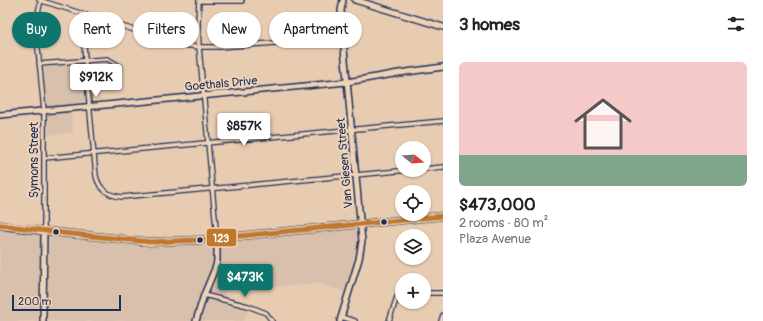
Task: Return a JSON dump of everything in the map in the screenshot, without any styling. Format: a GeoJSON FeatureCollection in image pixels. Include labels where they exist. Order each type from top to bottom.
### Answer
{"type":"FeatureCollection","features":[{"type":"Feature","properties":{"kind":"main road"},"geometry":{"type":"LineString","coordinates":[[0,225],[142,242],[169,242],[217,239],[443,216]]}},
{"type":"Feature","properties":{"kind":"street"},"geometry":{"type":"LineString","coordinates":[[40,0],[79,12]]}},
{"type":"Feature","properties":{"kind":"street","name":"Symons Street"},"geometry":{"type":"LineString","coordinates":[[40,0],[36,28],[44,111],[43,321]]}},
{"type":"Feature","properties":{"kind":"street"},"geometry":{"type":"LineString","coordinates":[[198,12],[199,0],[242,1]]}},
{"type":"Feature","properties":{"kind":"street","name":"Van Giesen Street"},"geometry":{"type":"LineString","coordinates":[[341,12],[343,0]]}},
{"type":"Feature","properties":{"kind":"street"},"geometry":{"type":"LineString","coordinates":[[355,0],[443,27]]}},
{"type":"Feature","properties":{"kind":"street"},"geometry":{"type":"LineString","coordinates":[[196,321],[204,295],[216,266],[217,256],[217,239],[199,47],[269,43]]}},
{"type":"Feature","properties":{"kind":"street"},"geometry":{"type":"LineString","coordinates":[[84,48],[96,176],[98,183],[112,195],[119,196],[212,189],[395,171]]}},
{"type":"Feature","properties":{"kind":"street","name":"Van Giesen Street"},"geometry":{"type":"LineString","coordinates":[[341,319],[360,256],[362,241],[344,48]]}},
{"type":"Feature","properties":{"kind":"street"},"geometry":{"type":"LineString","coordinates":[[39,64],[107,59],[119,66]]}},
{"type":"Feature","properties":{"kind":"street","name":"Goethals Drive"},"geometry":{"type":"LineString","coordinates":[[0,115],[347,82],[443,67]]}},
{"type":"Feature","properties":{"kind":"street"},"geometry":{"type":"LineString","coordinates":[[44,158],[443,120]]}},
{"type":"Feature","properties":{"kind":"street"},"geometry":{"type":"LineString","coordinates":[[431,168],[443,167]]}},
{"type":"Feature","properties":{"kind":"street"},"geometry":{"type":"LineString","coordinates":[[431,293],[443,294]]}},
{"type":"Feature","properties":{"kind":"street"},"geometry":{"type":"LineString","coordinates":[[204,295],[248,306],[266,313],[272,321]]}},
{"type":"Feature","properties":{"kind":"street"},"geometry":{"type":"LineString","coordinates":[[389,321],[395,303]]}},
{"type":"Feature","properties":{"kind":"street"},"geometry":{"type":"LineString","coordinates":[[441,321],[443,315]]}},
{"type":"Feature","properties":{"kind":"street"},"geometry":{"type":"LineString","coordinates":[[341,319],[355,321]]}},
{"type":"Feature","properties":{"kind":"shaded area"},"geometry":{"type":"Polygon","coordinates":[[[83,64],[86,104],[45,108],[41,67],[83,64]]]}},
{"type":"Feature","properties":{"kind":"shaded area"},"geometry":{"type":"Polygon","coordinates":[[[71,111],[73,133],[46,135],[47,114],[71,111]]]}},
{"type":"Feature","properties":{"kind":"shaded area"},"geometry":{"type":"Polygon","coordinates":[[[356,229],[356,254],[344,291],[319,284],[256,287],[230,277],[221,303],[248,311],[244,321],[198,321],[204,301],[220,263],[222,243],[356,229]]]}},
{"type":"Feature","properties":{"kind":"shaded area"},"geometry":{"type":"Polygon","coordinates":[[[0,230],[40,235],[38,321],[0,321],[0,230]]]}},
{"type":"Feature","properties":{"kind":"shaded area"},"geometry":{"type":"Polygon","coordinates":[[[49,236],[143,247],[214,244],[214,260],[197,303],[192,321],[48,321],[49,236]]]}},
{"type":"Feature","properties":{"kind":"transit line","name":"123"},"geometry":{"type":"LineString","coordinates":[[0,225],[150,242],[199,240],[443,216]]}}]}
